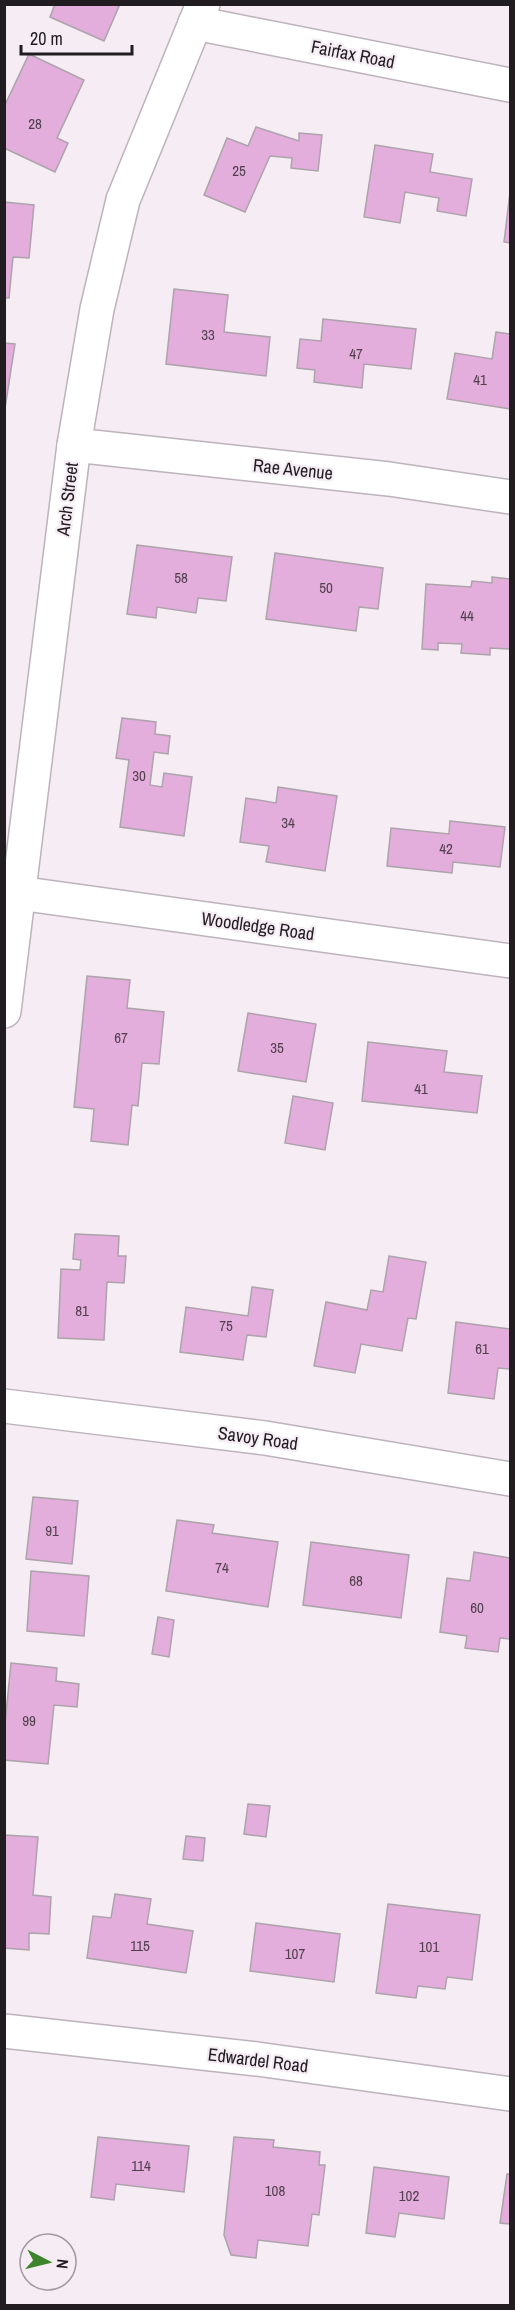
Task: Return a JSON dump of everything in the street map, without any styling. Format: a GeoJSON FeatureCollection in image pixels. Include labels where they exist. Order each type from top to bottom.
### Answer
{"type":"FeatureCollection","features":[{"type":"Feature","properties":{"kind":"street","name":"Fairfax Road"},"geometry":{"type":"LineString","coordinates":[[199,14],[510,85]]}},
{"type":"Feature","properties":{"kind":"street","name":"Arch Street"},"geometry":{"type":"LineString","coordinates":[[4,1011],[12,892],[74,445],[97,309],[123,200],[199,14]]}},
{"type":"Feature","properties":{"kind":"street","name":"Rae Avenue"},"geometry":{"type":"LineString","coordinates":[[74,445],[389,479],[510,497]]}},
{"type":"Feature","properties":{"kind":"street","name":"Woodledge Road"},"geometry":{"type":"LineString","coordinates":[[12,892],[510,961]]}},
{"type":"Feature","properties":{"kind":"street","name":"Savoy Road"},"geometry":{"type":"LineString","coordinates":[[4,1406],[265,1438],[510,1479]]}},
{"type":"Feature","properties":{"kind":"street","name":"Edwardel Road"},"geometry":{"type":"LineString","coordinates":[[4,2031],[257,2059],[510,2094]]}},
{"type":"Feature","properties":{"kind":"building"},"geometry":{"type":"Polygon","coordinates":[[[55,4],[120,4],[104,41],[50,17],[55,4]]]}},
{"type":"Feature","properties":{"kind":"building"},"geometry":{"type":"Polygon","coordinates":[[[29,54],[84,80],[57,138],[68,143],[55,172],[4,148],[4,107],[29,54]]]}},
{"type":"Feature","properties":{"kind":"building"},"geometry":{"type":"Polygon","coordinates":[[[256,127],[299,141],[299,133],[322,135],[318,171],[291,168],[292,158],[270,156],[245,212],[204,195],[227,138],[248,146],[256,127]]]}},
{"type":"Feature","properties":{"kind":"building"},"geometry":{"type":"Polygon","coordinates":[[[375,145],[433,154],[430,172],[472,179],[466,216],[437,211],[439,198],[405,192],[400,223],[364,217],[375,145]]]}},
{"type":"Feature","properties":{"kind":"building"},"geometry":{"type":"Polygon","coordinates":[[[510,192],[510,243],[504,242],[510,192]]]}},
{"type":"Feature","properties":{"kind":"building"},"geometry":{"type":"Polygon","coordinates":[[[4,202],[34,205],[29,258],[13,257],[9,298],[4,298],[4,202]]]}},
{"type":"Feature","properties":{"kind":"building"},"geometry":{"type":"Polygon","coordinates":[[[174,289],[228,295],[224,332],[270,337],[266,376],[166,364],[174,289]]]}},
{"type":"Feature","properties":{"kind":"building"},"geometry":{"type":"Polygon","coordinates":[[[323,319],[416,329],[411,369],[364,364],[362,388],[314,382],[315,370],[297,368],[300,339],[321,341],[323,319]]]}},
{"type":"Feature","properties":{"kind":"building"},"geometry":{"type":"Polygon","coordinates":[[[496,332],[510,334],[510,409],[447,399],[455,353],[492,359],[496,332]]]}},
{"type":"Feature","properties":{"kind":"building"},"geometry":{"type":"Polygon","coordinates":[[[4,343],[15,344],[4,415],[4,343]]]}},
{"type":"Feature","properties":{"kind":"building"},"geometry":{"type":"Polygon","coordinates":[[[137,545],[232,557],[226,601],[198,598],[196,613],[157,607],[156,618],[127,614],[137,545]]]}},
{"type":"Feature","properties":{"kind":"building"},"geometry":{"type":"Polygon","coordinates":[[[275,553],[383,568],[378,609],[359,607],[356,631],[266,619],[275,553]]]}},
{"type":"Feature","properties":{"kind":"building"},"geometry":{"type":"Polygon","coordinates":[[[492,577],[510,579],[510,649],[490,648],[490,655],[461,653],[462,644],[438,643],[438,650],[422,649],[426,584],[471,587],[472,581],[492,583],[492,577]]]}},
{"type":"Feature","properties":{"kind":"building"},"geometry":{"type":"Polygon","coordinates":[[[122,718],[156,722],[155,734],[170,736],[168,754],[154,752],[150,785],[162,787],[164,773],[192,777],[184,836],[120,827],[129,760],[116,758],[122,718]]]}},
{"type":"Feature","properties":{"kind":"building"},"geometry":{"type":"Polygon","coordinates":[[[278,787],[337,796],[325,871],[266,862],[269,846],[240,842],[246,798],[276,803],[278,787]]]}},
{"type":"Feature","properties":{"kind":"building"},"geometry":{"type":"Polygon","coordinates":[[[450,821],[505,827],[500,867],[453,862],[452,873],[387,866],[391,828],[449,834],[450,821]]]}},
{"type":"Feature","properties":{"kind":"building"},"geometry":{"type":"Polygon","coordinates":[[[87,976],[130,980],[127,1008],[164,1012],[159,1064],[142,1063],[138,1106],[132,1105],[128,1145],[91,1141],[94,1109],[74,1107],[87,976]]]}},
{"type":"Feature","properties":{"kind":"building"},"geometry":{"type":"Polygon","coordinates":[[[248,1013],[316,1024],[306,1082],[238,1071],[248,1013]]]}},
{"type":"Feature","properties":{"kind":"building"},"geometry":{"type":"Polygon","coordinates":[[[368,1042],[447,1051],[444,1072],[482,1076],[477,1113],[362,1101],[368,1042]]]}},
{"type":"Feature","properties":{"kind":"building"},"geometry":{"type":"Polygon","coordinates":[[[293,1096],[333,1103],[325,1150],[285,1143],[293,1096]]]}},
{"type":"Feature","properties":{"kind":"building"},"geometry":{"type":"Polygon","coordinates":[[[75,1234],[119,1236],[118,1256],[126,1256],[124,1283],[107,1282],[104,1340],[58,1338],[61,1269],[80,1270],[81,1260],[73,1259],[75,1234]]]}},
{"type":"Feature","properties":{"kind":"building"},"geometry":{"type":"Polygon","coordinates":[[[389,1256],[426,1262],[416,1319],[408,1318],[402,1351],[361,1344],[355,1373],[314,1366],[326,1302],[367,1310],[371,1290],[383,1292],[389,1256]]]}},
{"type":"Feature","properties":{"kind":"building"},"geometry":{"type":"Polygon","coordinates":[[[252,1287],[273,1290],[266,1337],[247,1335],[243,1360],[180,1352],[186,1307],[248,1316],[252,1287]]]}},
{"type":"Feature","properties":{"kind":"building"},"geometry":{"type":"Polygon","coordinates":[[[456,1322],[510,1329],[510,1369],[498,1368],[494,1399],[448,1393],[456,1322]]]}},
{"type":"Feature","properties":{"kind":"building"},"geometry":{"type":"Polygon","coordinates":[[[33,1497],[78,1501],[72,1564],[26,1559],[33,1497]]]}},
{"type":"Feature","properties":{"kind":"building"},"geometry":{"type":"Polygon","coordinates":[[[177,1520],[214,1525],[212,1533],[278,1542],[268,1607],[166,1591],[177,1520]]]}},
{"type":"Feature","properties":{"kind":"building"},"geometry":{"type":"Polygon","coordinates":[[[311,1542],[409,1555],[401,1618],[303,1605],[311,1542]]]}},
{"type":"Feature","properties":{"kind":"building"},"geometry":{"type":"Polygon","coordinates":[[[474,1552],[510,1558],[510,1639],[500,1638],[498,1652],[465,1648],[467,1636],[440,1632],[447,1578],[470,1581],[474,1552]]]}},
{"type":"Feature","properties":{"kind":"building"},"geometry":{"type":"Polygon","coordinates":[[[31,1571],[89,1576],[84,1636],[27,1631],[31,1571]]]}},
{"type":"Feature","properties":{"kind":"building"},"geometry":{"type":"Polygon","coordinates":[[[158,1617],[174,1620],[169,1657],[152,1654],[158,1617]]]}},
{"type":"Feature","properties":{"kind":"building"},"geometry":{"type":"Polygon","coordinates":[[[11,1663],[57,1668],[56,1681],[79,1684],[77,1707],[54,1705],[48,1764],[4,1760],[4,1734],[11,1663]]]}},
{"type":"Feature","properties":{"kind":"building"},"geometry":{"type":"Polygon","coordinates":[[[248,1804],[270,1806],[266,1837],[244,1834],[248,1804]]]}},
{"type":"Feature","properties":{"kind":"building"},"geometry":{"type":"Polygon","coordinates":[[[4,1835],[38,1837],[33,1895],[51,1897],[49,1934],[29,1933],[29,1950],[4,1948],[4,1835]]]}},
{"type":"Feature","properties":{"kind":"building"},"geometry":{"type":"Polygon","coordinates":[[[186,1836],[205,1838],[203,1861],[183,1859],[186,1836]]]}},
{"type":"Feature","properties":{"kind":"building"},"geometry":{"type":"Polygon","coordinates":[[[115,1894],[151,1899],[147,1924],[193,1931],[186,1973],[87,1958],[93,1916],[111,1918],[115,1894]]]}},
{"type":"Feature","properties":{"kind":"building"},"geometry":{"type":"Polygon","coordinates":[[[388,1904],[480,1915],[472,1980],[447,1977],[445,1989],[418,1986],[416,1998],[376,1993],[388,1904]]]}},
{"type":"Feature","properties":{"kind":"building"},"geometry":{"type":"Polygon","coordinates":[[[256,1923],[340,1934],[334,1982],[250,1971],[256,1923]]]}},
{"type":"Feature","properties":{"kind":"building"},"geometry":{"type":"Polygon","coordinates":[[[98,2137],[189,2146],[184,2192],[116,2184],[114,2200],[91,2197],[98,2137]]]}},
{"type":"Feature","properties":{"kind":"building"},"geometry":{"type":"Polygon","coordinates":[[[234,2137],[274,2140],[273,2147],[320,2152],[319,2165],[325,2165],[319,2215],[312,2214],[308,2246],[258,2240],[256,2258],[231,2255],[224,2235],[234,2137]]]}},
{"type":"Feature","properties":{"kind":"building"},"geometry":{"type":"Polygon","coordinates":[[[374,2167],[449,2177],[444,2219],[399,2213],[395,2237],[366,2233],[374,2167]]]}},
{"type":"Feature","properties":{"kind":"building"},"geometry":{"type":"Polygon","coordinates":[[[507,2174],[510,2174],[510,2224],[500,2223],[507,2174]]]}}]}
